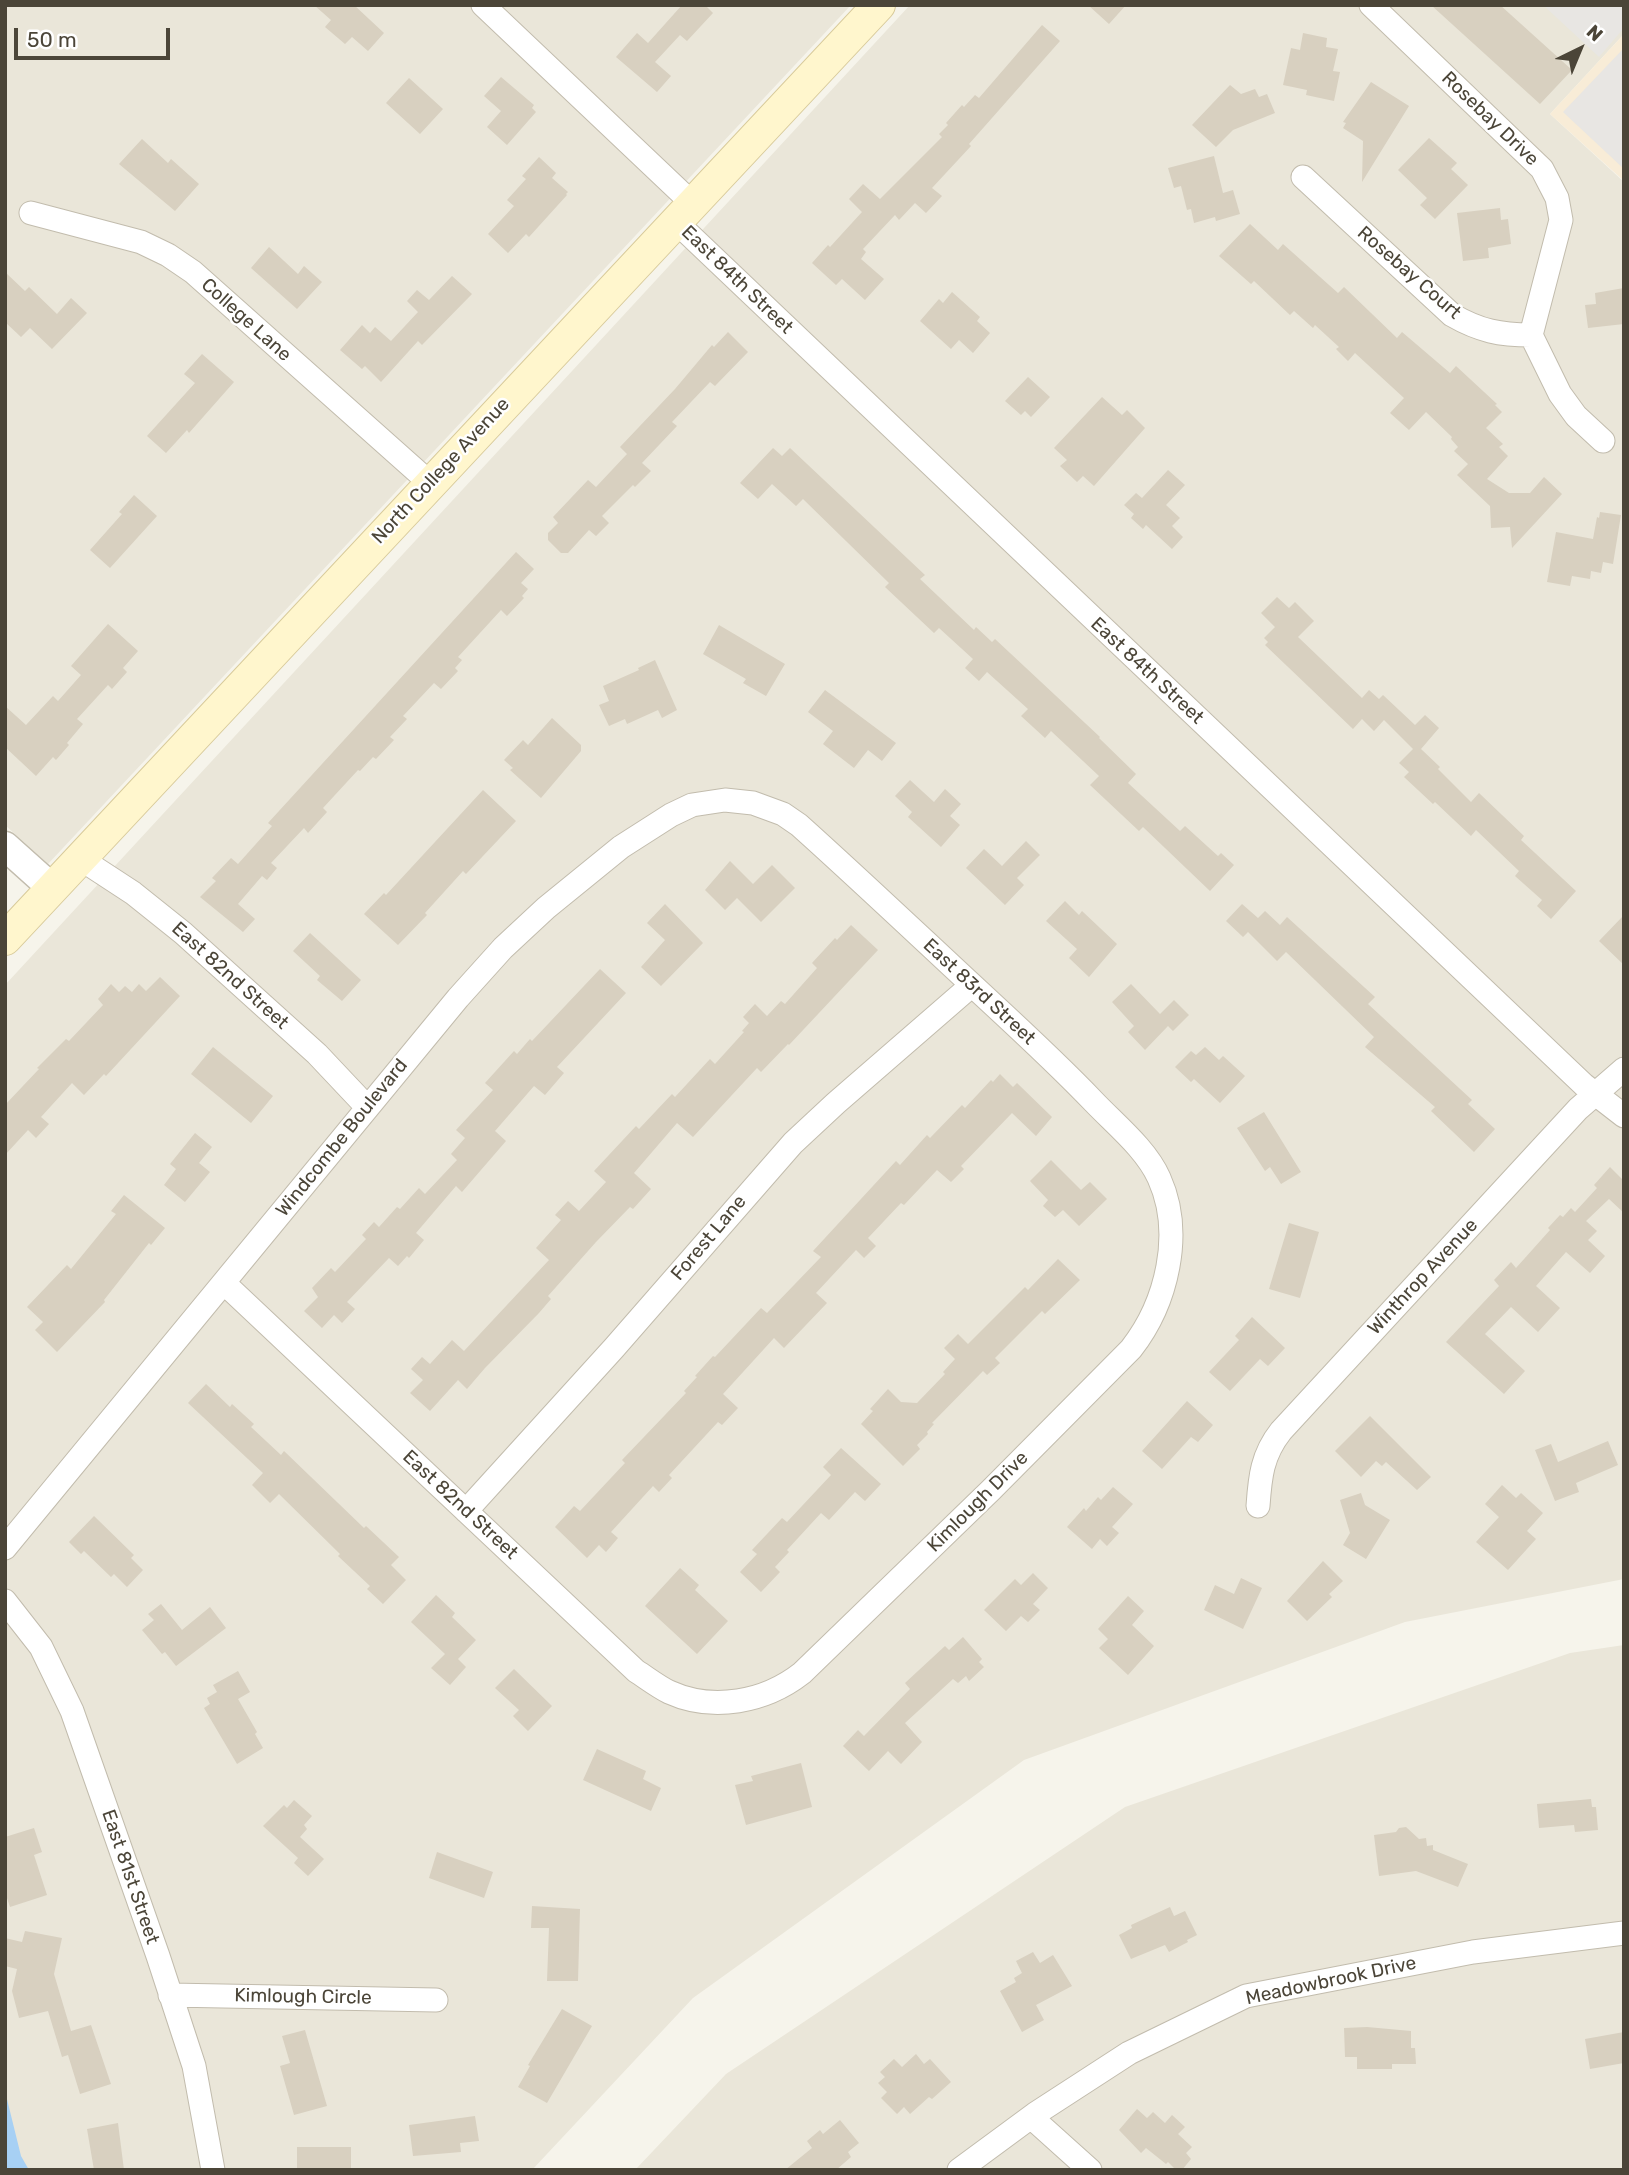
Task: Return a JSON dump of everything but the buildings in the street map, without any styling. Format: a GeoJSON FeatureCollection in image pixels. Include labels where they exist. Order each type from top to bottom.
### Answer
{"type":"FeatureCollection","features":[{"type":"Feature","properties":{"kind":"main road","name":"North College Avenue"},"geometry":{"type":"LineString","coordinates":[[5,939],[879,5]]}},
{"type":"Feature","properties":{"kind":"street","name":"East 84th Street"},"geometry":{"type":"LineString","coordinates":[[483,5],[683,212],[1596,1095],[1624,1116]]}},
{"type":"Feature","properties":{"kind":"street","name":"Rosebay Drive"},"geometry":{"type":"LineString","coordinates":[[1371,5],[1529,155],[1542,169],[1557,198],[1561,220],[1531,335]]}},
{"type":"Feature","properties":{"kind":"street","name":"Rosebay Court"},"geometry":{"type":"LineString","coordinates":[[1303,177],[1452,315],[1468,324],[1502,335],[1531,335]]}},
{"type":"Feature","properties":{"kind":"street","name":"College Lane"},"geometry":{"type":"LineString","coordinates":[[31,213],[141,242],[168,255],[193,272],[430,483]]}},
{"type":"Feature","properties":{"kind":"street"},"geometry":{"type":"LineString","coordinates":[[1531,335],[1560,394],[1576,416],[1603,441]]}},
{"type":"Feature","properties":{"kind":"street","name":"East 83rd Street"},"geometry":{"type":"LineString","coordinates":[[735,801],[762,805],[799,825],[1073,1079],[1139,1148],[1155,1170],[1163,1189],[1171,1232]]}},
{"type":"Feature","properties":{"kind":"street","name":"Windcombe Boulevard"},"geometry":{"type":"LineString","coordinates":[[5,1548],[483,969],[524,928],[621,847],[675,812],[701,803],[735,801]]}},
{"type":"Feature","properties":{"kind":"street"},"geometry":{"type":"LineString","coordinates":[[5,846],[53,889]]}},
{"type":"Feature","properties":{"kind":"street","name":"East 82nd Street"},"geometry":{"type":"LineString","coordinates":[[80,859],[133,893],[183,933],[317,1054],[367,1107]]}},
{"type":"Feature","properties":{"kind":"street","name":"Forest Lane"},"geometry":{"type":"LineString","coordinates":[[466,1511],[606,1358],[787,1150],[836,1103],[972,985]]}},
{"type":"Feature","properties":{"kind":"street","name":"Winthrop Avenue"},"geometry":{"type":"LineString","coordinates":[[1258,1506],[1260,1471],[1271,1445],[1281,1431],[1578,1110],[1624,1069]]}},
{"type":"Feature","properties":{"kind":"street","name":"Kimlough Drive"},"geometry":{"type":"LineString","coordinates":[[712,1702],[730,1702],[760,1696],[786,1685],[802,1673],[1114,1366],[1137,1341],[1154,1313],[1167,1270],[1171,1232]]}},
{"type":"Feature","properties":{"kind":"street","name":"East 82nd Street"},"geometry":{"type":"LineString","coordinates":[[224,1283],[636,1671],[666,1690],[712,1702]]}},
{"type":"Feature","properties":{"kind":"street","name":"East 81st Street"},"geometry":{"type":"LineString","coordinates":[[5,1601],[41,1647],[69,1702],[194,2066],[213,2170]]}},
{"type":"Feature","properties":{"kind":"street","name":"Meadowbrook Drive"},"geometry":{"type":"LineString","coordinates":[[960,2170],[1031,2117],[1129,2053],[1246,1996],[1473,1952],[1624,1933]]}},
{"type":"Feature","properties":{"kind":"street","name":"Kimlough Circle"},"geometry":{"type":"LineString","coordinates":[[170,1995],[436,2000]]}},
{"type":"Feature","properties":{"kind":"street"},"geometry":{"type":"LineString","coordinates":[[1031,2117],[1090,2170]]}},
{"type":"Feature","properties":{"kind":"shaded area"},"geometry":{"type":"Polygon","coordinates":[[[5,5],[851,5],[48,864],[5,825],[5,5]]]}},
{"type":"Feature","properties":{"kind":"shaded area"},"geometry":{"type":"Polygon","coordinates":[[[910,5],[1624,5],[1624,34],[1550,114],[1624,182],[1624,1579],[1405,1622],[1024,1760],[693,1998],[532,2170],[5,2170],[5,985],[910,5]]]}},
{"type":"Feature","properties":{"kind":"shaded area"},"geometry":{"type":"Polygon","coordinates":[[[1543,5],[1624,5],[1624,28],[1599,57],[1543,5]]]}},
{"type":"Feature","properties":{"kind":"shaded area"},"geometry":{"type":"Polygon","coordinates":[[[1624,34],[1624,181],[1550,114],[1624,34]]]}},
{"type":"Feature","properties":{"kind":"shaded area"},"geometry":{"type":"Polygon","coordinates":[[[1624,48],[1624,169],[1563,112],[1624,48]]]}},
{"type":"Feature","properties":{"kind":"shaded area"},"geometry":{"type":"Polygon","coordinates":[[[1624,1645],[1624,2170],[635,2170],[726,2074],[1125,1807],[1570,1653],[1624,1645]]]}},
{"type":"Feature","properties":{"kind":"water"},"geometry":{"type":"Polygon","coordinates":[[[5,2091],[21,2156],[29,2170],[5,2170],[5,2091]]]}}]}
